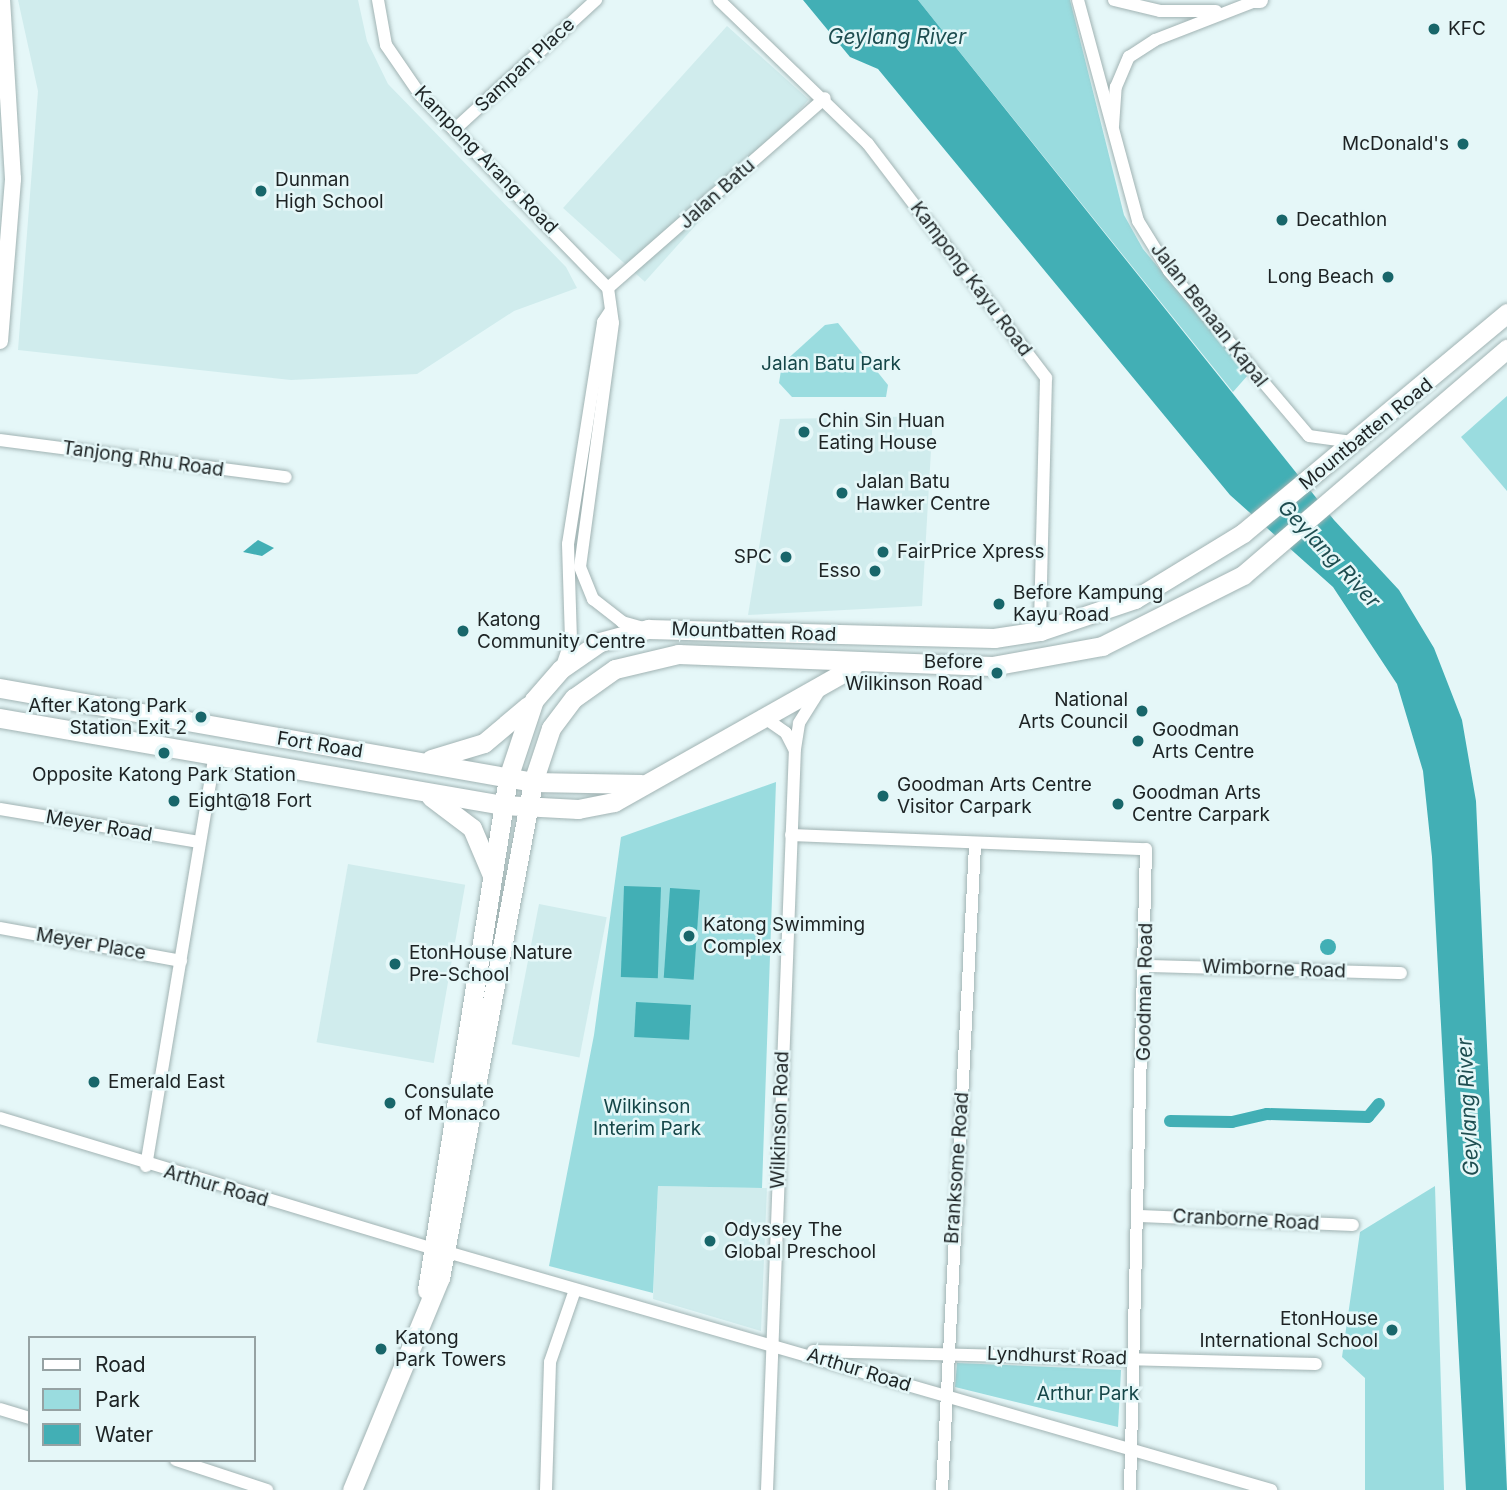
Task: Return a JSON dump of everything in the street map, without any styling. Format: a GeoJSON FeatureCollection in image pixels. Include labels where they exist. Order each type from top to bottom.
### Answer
{"type":"FeatureCollection","features":[{"type":"Feature","properties":{"kind":"main road","name":"Mountbatten Road"},"geometry":{"type":"LineString","coordinates":[[440,1251],[491,873],[508,778],[534,701],[561,669],[600,642],[648,629],[938,639],[1040,631],[1135,599],[1243,533],[1356,442],[1505,313]]}},
{"type":"Feature","properties":{"kind":"main road","name":"Mountbatten Road"},"geometry":{"type":"LineString","coordinates":[[352,1490],[427,1303],[440,1251],[533,782],[559,716],[587,686],[630,663],[678,654],[863,665],[992,666],[1102,646],[1217,593],[1331,504],[1488,369],[1507,349]]}},
{"type":"Feature","properties":{"kind":"main road"},"geometry":{"type":"LineString","coordinates":[[1488,369],[1507,360]]}},
{"type":"Feature","properties":{"kind":"main road","name":"Fort Road"},"geometry":{"type":"LineString","coordinates":[[2,719],[214,758],[503,805],[529,808],[592,807],[642,784],[831,675],[863,665]]}},
{"type":"Feature","properties":{"kind":"main road","name":"Fort Road"},"geometry":{"type":"LineString","coordinates":[[0,688],[533,782],[642,784]]}},
{"type":"Feature","properties":{"kind":"main road"},"geometry":{"type":"LineString","coordinates":[[423,761],[484,743],[534,701]]}},
{"type":"Feature","properties":{"kind":"main road"},"geometry":{"type":"LineString","coordinates":[[422,791],[472,828],[491,873]]}},
{"type":"Feature","properties":{"kind":"street"},"geometry":{"type":"LineString","coordinates":[[0,341],[13,179],[2,0]]}},
{"type":"Feature","properties":{"kind":"street","name":"Kampong Arang Road"},"geometry":{"type":"LineString","coordinates":[[377,0],[388,50],[454,130],[608,288]]}},
{"type":"Feature","properties":{"kind":"street","name":"Sampan Place"},"geometry":{"type":"LineString","coordinates":[[454,130],[596,0]]}},
{"type":"Feature","properties":{"kind":"street","name":"Kampong Kayu Road"},"geometry":{"type":"LineString","coordinates":[[719,0],[825,98],[901,186],[1046,378],[1040,631]]}},
{"type":"Feature","properties":{"kind":"street","name":"Jalan Benaan Kapal"},"geometry":{"type":"LineString","coordinates":[[1078,0],[1112,137],[1138,221],[1169,271],[1309,436],[1325,443],[1356,442]]}},
{"type":"Feature","properties":{"kind":"street","name":"Jalan Benaan Kapal"},"geometry":{"type":"LineString","coordinates":[[1115,0],[1160,11],[1224,11]]}},
{"type":"Feature","properties":{"kind":"street","name":"Jalan Benaan Kapal"},"geometry":{"type":"LineString","coordinates":[[1112,137],[1116,87],[1129,57],[1224,11],[1255,1]]}},
{"type":"Feature","properties":{"kind":"street","name":"Jalan Batu"},"geometry":{"type":"LineString","coordinates":[[608,288],[825,98]]}},
{"type":"Feature","properties":{"kind":"street"},"geometry":{"type":"LineString","coordinates":[[608,288],[611,310],[580,567],[582,583],[601,606],[648,629]]}},
{"type":"Feature","properties":{"kind":"street"},"geometry":{"type":"LineString","coordinates":[[561,669],[571,640],[570,534],[603,322],[611,310]]}},
{"type":"Feature","properties":{"kind":"street","name":"Tanjong Rhu Road"},"geometry":{"type":"LineString","coordinates":[[0,440],[286,477]]}},
{"type":"Feature","properties":{"kind":"street","name":"Wilkinson Road"},"geometry":{"type":"LineString","coordinates":[[767,1490],[794,749],[799,723],[831,675]]}},
{"type":"Feature","properties":{"kind":"street"},"geometry":{"type":"LineString","coordinates":[[762,716],[781,728],[794,749]]}},
{"type":"Feature","properties":{"kind":"street"},"geometry":{"type":"LineString","coordinates":[[146,1166],[214,758]]}},
{"type":"Feature","properties":{"kind":"street","name":"Meyer Road"},"geometry":{"type":"LineString","coordinates":[[0,809],[199,842]]}},
{"type":"Feature","properties":{"kind":"street","name":"Goodman Road"},"geometry":{"type":"LineString","coordinates":[[791,835],[975,846],[1146,849],[1147,966],[1130,1490]]}},
{"type":"Feature","properties":{"kind":"street","name":"Branksome Road"},"geometry":{"type":"LineString","coordinates":[[942,1490],[946,1352],[975,846]]}},
{"type":"Feature","properties":{"kind":"street","name":"Meyer Place"},"geometry":{"type":"LineString","coordinates":[[0,928],[181,961]]}},
{"type":"Feature","properties":{"kind":"street","name":"Wimborne Road"},"geometry":{"type":"LineString","coordinates":[[1147,966],[1401,974]]}},
{"type":"Feature","properties":{"kind":"street","name":"Arthur Road"},"geometry":{"type":"LineString","coordinates":[[0,1118],[146,1166],[797,1351],[944,1396],[1131,1446],[1271,1490]]}},
{"type":"Feature","properties":{"kind":"street","name":"Cranborne Road"},"geometry":{"type":"LineString","coordinates":[[1140,1216],[1353,1225]]}},
{"type":"Feature","properties":{"kind":"street"},"geometry":{"type":"LineString","coordinates":[[546,1490],[550,1362],[575,1290]]}},
{"type":"Feature","properties":{"kind":"street","name":"Lyndhurst Road"},"geometry":{"type":"LineString","coordinates":[[797,1351],[946,1352],[1316,1364]]}},
{"type":"Feature","properties":{"kind":"street"},"geometry":{"type":"LineString","coordinates":[[0,1409],[28,1417]]}},
{"type":"Feature","properties":{"kind":"street"},"geometry":{"type":"LineString","coordinates":[[182,1462],[267,1490]]}},
{"type":"Feature","properties":{"kind":"shaded area","name":"Dunman High School"},"geometry":{"type":"Polygon","coordinates":[[[18,0],[358,0],[367,41],[388,84],[566,267],[577,288],[514,311],[417,374],[291,380],[18,350],[38,91],[18,0]]]}},
{"type":"Feature","properties":{"kind":"shaded area"},"geometry":{"type":"Polygon","coordinates":[[[727,26],[809,100],[645,282],[563,208],[727,26]]]}},
{"type":"Feature","properties":{"kind":"shaded area"},"geometry":{"type":"Polygon","coordinates":[[[933,416],[922,606],[748,615],[780,419],[933,416]]]}},
{"type":"Feature","properties":{"kind":"shaded area","name":"EtonHouse Nature Pre-School"},"geometry":{"type":"Polygon","coordinates":[[[348,864],[465,885],[434,1063],[317,1042],[348,864]]]}},
{"type":"Feature","properties":{"kind":"shaded area"},"geometry":{"type":"Polygon","coordinates":[[[539,904],[607,917],[579,1058],[512,1044],[539,904]]]}},
{"type":"Feature","properties":{"kind":"shaded area","name":"Odyssey The Global Preschool"},"geometry":{"type":"Polygon","coordinates":[[[658,1186],[767,1188],[761,1331],[653,1299],[658,1186]]]}},
{"type":"Feature","properties":{"kind":"green space"},"geometry":{"type":"Polygon","coordinates":[[[918,0],[1070,0],[1124,215],[1143,249],[1248,375],[1233,392],[918,0]]]}},
{"type":"Feature","properties":{"kind":"green space","name":"Jalan Batu Park"},"geometry":{"type":"Polygon","coordinates":[[[838,323],[888,385],[886,397],[792,397],[779,383],[782,364],[825,325],[838,323]]]}},
{"type":"Feature","properties":{"kind":"green space"},"geometry":{"type":"Polygon","coordinates":[[[1507,396],[1507,491],[1461,437],[1507,396]]]}},
{"type":"Feature","properties":{"kind":"green space","name":"Wilkinson Interim Park"},"geometry":{"type":"Polygon","coordinates":[[[776,782],[762,1188],[658,1186],[653,1293],[549,1266],[594,1035],[621,837],[776,782]]]}},
{"type":"Feature","properties":{"kind":"green space","name":"EtonHouse International School"},"geometry":{"type":"Polygon","coordinates":[[[1435,1186],[1444,1490],[1365,1490],[1365,1378],[1342,1357],[1360,1232],[1435,1186]]]}},
{"type":"Feature","properties":{"kind":"green space","name":"Arthur Park"},"geometry":{"type":"Polygon","coordinates":[[[957,1363],[1121,1370],[1118,1427],[955,1387],[957,1363]]]}},
{"type":"Feature","properties":{"kind":"water","name":"Geylang River"},"geometry":{"type":"Polygon","coordinates":[[[803,0],[918,0],[1334,520],[1399,590],[1434,648],[1462,720],[1476,801],[1507,1490],[1466,1490],[1432,857],[1423,771],[1397,684],[1333,587],[1230,495],[878,69],[850,57],[803,0]]]}},
{"type":"Feature","properties":{"kind":"water"},"geometry":{"type":"Polygon","coordinates":[[[258,540],[274,548],[262,556],[243,552],[258,540]]]}},
{"type":"Feature","properties":{"kind":"water"},"geometry":{"type":"Polygon","coordinates":[[[624,886],[661,887],[658,978],[621,977],[624,886]]]}},
{"type":"Feature","properties":{"kind":"water"},"geometry":{"type":"Polygon","coordinates":[[[670,888],[700,890],[694,980],[664,978],[670,888]]]}},
{"type":"Feature","properties":{"kind":"water"},"geometry":{"type":"Polygon","coordinates":[[[1325,939],[1331,939],[1336,947],[1334,953],[1325,955],[1320,950],[1320,944],[1325,939]]]}},
{"type":"Feature","properties":{"kind":"water"},"geometry":{"type":"Polygon","coordinates":[[[636,1002],[691,1005],[689,1040],[634,1037],[636,1002]]]}},
{"type":"Feature","properties":{"kind":"waterway"},"geometry":{"type":"LineString","coordinates":[[1170,1121],[1232,1122],[1267,1114],[1368,1117],[1379,1104]]}},
{"type":"Feature","properties":{"kind":"place","name":"KFC"},"geometry":{"type":"Point","coordinates":[1434,29]}},
{"type":"Feature","properties":{"kind":"place","name":"McDonald's"},"geometry":{"type":"Point","coordinates":[1463,144]}},
{"type":"Feature","properties":{"kind":"place","name":"Dunman High School"},"geometry":{"type":"Point","coordinates":[261,191]}},
{"type":"Feature","properties":{"kind":"place","name":"Decathlon"},"geometry":{"type":"Point","coordinates":[1282,220]}},
{"type":"Feature","properties":{"kind":"place","name":"Long Beach"},"geometry":{"type":"Point","coordinates":[1388,277]}},
{"type":"Feature","properties":{"kind":"place","name":"Chin Sin Huan Eating House"},"geometry":{"type":"Point","coordinates":[804,432]}},
{"type":"Feature","properties":{"kind":"place","name":"Jalan Batu Hawker Centre"},"geometry":{"type":"Point","coordinates":[842,493]}},
{"type":"Feature","properties":{"kind":"place","name":"FairPrice Xpress"},"geometry":{"type":"Point","coordinates":[883,552]}},
{"type":"Feature","properties":{"kind":"place","name":"SPC"},"geometry":{"type":"Point","coordinates":[786,557]}},
{"type":"Feature","properties":{"kind":"place","name":"Esso"},"geometry":{"type":"Point","coordinates":[875,571]}},
{"type":"Feature","properties":{"kind":"place","name":"Before Kampung Kayu Road"},"geometry":{"type":"Point","coordinates":[999,604]}},
{"type":"Feature","properties":{"kind":"place","name":"Katong Community Centre"},"geometry":{"type":"Point","coordinates":[463,631]}},
{"type":"Feature","properties":{"kind":"place","name":"Before Wilkinson Road"},"geometry":{"type":"Point","coordinates":[997,673]}},
{"type":"Feature","properties":{"kind":"place","name":"National Arts Council"},"geometry":{"type":"Point","coordinates":[1142,711]}},
{"type":"Feature","properties":{"kind":"place","name":"After Katong Park Station Exit 2"},"geometry":{"type":"Point","coordinates":[201,717]}},
{"type":"Feature","properties":{"kind":"place","name":"Goodman Arts Centre"},"geometry":{"type":"Point","coordinates":[1138,741]}},
{"type":"Feature","properties":{"kind":"place","name":"Opposite Katong Park Station"},"geometry":{"type":"Point","coordinates":[164,753]}},
{"type":"Feature","properties":{"kind":"place","name":"Goodman Arts Centre Visitor Carpark"},"geometry":{"type":"Point","coordinates":[883,796]}},
{"type":"Feature","properties":{"kind":"place","name":"Eight@18 Fort"},"geometry":{"type":"Point","coordinates":[174,801]}},
{"type":"Feature","properties":{"kind":"place","name":"Goodman Arts Centre Carpark"},"geometry":{"type":"Point","coordinates":[1118,804]}},
{"type":"Feature","properties":{"kind":"place","name":"Katong Swimming Complex"},"geometry":{"type":"Point","coordinates":[689,936]}},
{"type":"Feature","properties":{"kind":"place","name":"EtonHouse Nature Pre-School"},"geometry":{"type":"Point","coordinates":[395,964]}},
{"type":"Feature","properties":{"kind":"place","name":"Emerald East"},"geometry":{"type":"Point","coordinates":[94,1082]}},
{"type":"Feature","properties":{"kind":"place","name":"Consulate of Monaco"},"geometry":{"type":"Point","coordinates":[390,1103]}},
{"type":"Feature","properties":{"kind":"place","name":"Odyssey The Global Preschool"},"geometry":{"type":"Point","coordinates":[710,1241]}},
{"type":"Feature","properties":{"kind":"place","name":"EtonHouse International School"},"geometry":{"type":"Point","coordinates":[1392,1330]}},
{"type":"Feature","properties":{"kind":"place","name":"Katong Park Towers"},"geometry":{"type":"Point","coordinates":[381,1349]}}]}
